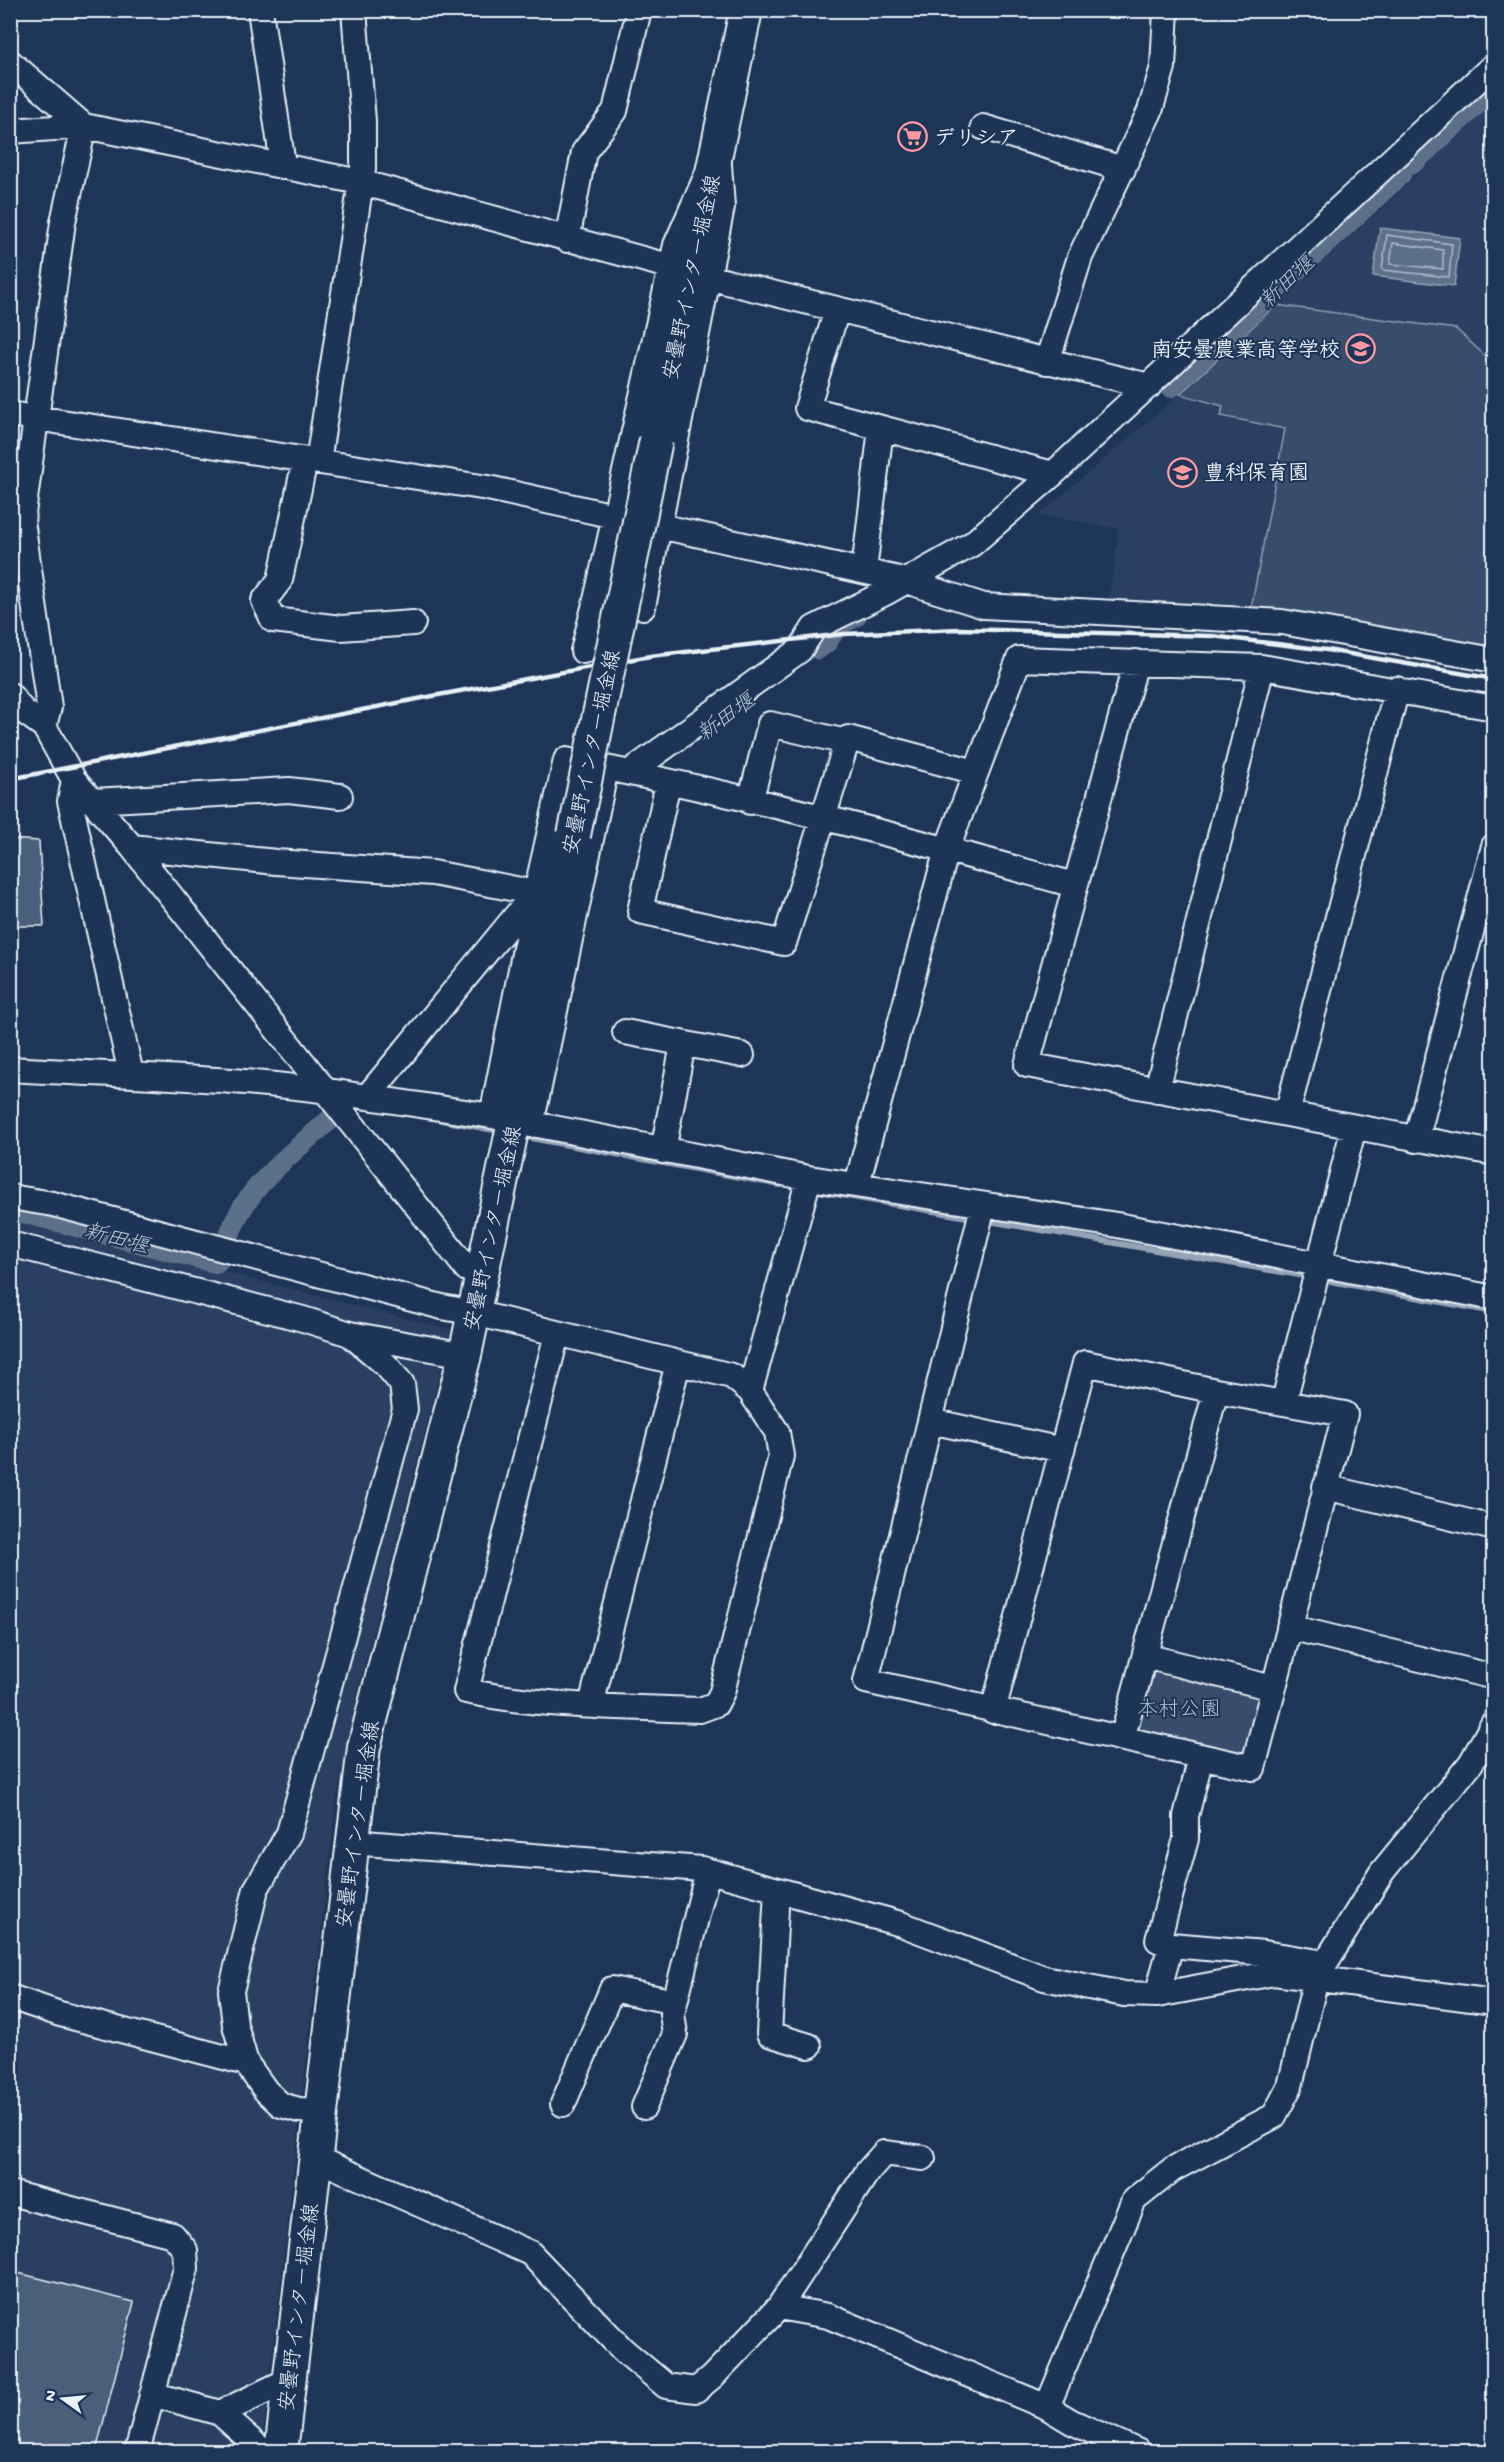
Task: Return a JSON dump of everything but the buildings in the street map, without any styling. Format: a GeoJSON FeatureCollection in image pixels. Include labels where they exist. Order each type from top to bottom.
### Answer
{"type":"FeatureCollection","features":[{"type":"Feature","properties":{"kind":"main road","name":"安曇野インター堀金線"},"geometry":{"type":"LineString","coordinates":[[281,2451],[364,1747],[475,1312],[746,10]]}},
{"type":"Feature","properties":{"kind":"street"},"geometry":{"type":"LineString","coordinates":[[261,10],[283,165]]}},
{"type":"Feature","properties":{"kind":"street"},"geometry":{"type":"LineString","coordinates":[[354,10],[363,121],[363,169],[311,461],[279,580],[264,601],[273,620],[341,628],[413,623]]}},
{"type":"Feature","properties":{"kind":"street"},"geometry":{"type":"LineString","coordinates":[[567,240],[584,152],[615,111],[639,10]]}},
{"type":"Feature","properties":{"kind":"street"},"geometry":{"type":"LineString","coordinates":[[1047,362],[1080,257],[1150,111],[1163,67],[1166,10]]}},
{"type":"Feature","properties":{"kind":"street"},"geometry":{"type":"LineString","coordinates":[[10,63],[84,126]]}},
{"type":"Feature","properties":{"kind":"street"},"geometry":{"type":"LineString","coordinates":[[630,772],[800,650],[814,628],[885,593],[903,580],[972,544],[1149,386],[1494,65]]}},
{"type":"Feature","properties":{"kind":"street"},"geometry":{"type":"LineString","coordinates":[[44,726],[49,707],[16,521],[37,417],[63,222],[84,126]]}},
{"type":"Feature","properties":{"kind":"street"},"geometry":{"type":"LineString","coordinates":[[10,131],[84,126],[360,182],[690,272],[1149,386]]}},
{"type":"Feature","properties":{"kind":"street"},"geometry":{"type":"LineString","coordinates":[[983,127],[1123,169]]}},
{"type":"Feature","properties":{"kind":"street"},"geometry":{"type":"LineString","coordinates":[[583,651],[616,515],[690,272]]}},
{"type":"Feature","properties":{"kind":"street"},"geometry":{"type":"LineString","coordinates":[[597,596],[643,608],[660,525],[690,272]]}},
{"type":"Feature","properties":{"kind":"street"},"geometry":{"type":"LineString","coordinates":[[837,310],[807,408],[1053,474]]}},
{"type":"Feature","properties":{"kind":"street"},"geometry":{"type":"LineString","coordinates":[[10,414],[488,488],[903,580],[984,606],[1282,622],[1494,660]]}},
{"type":"Feature","properties":{"kind":"street"},"geometry":{"type":"LineString","coordinates":[[864,571],[881,428]]}},
{"type":"Feature","properties":{"kind":"street"},"geometry":{"type":"LineString","coordinates":[[857,1184],[947,849],[1019,659],[1262,667],[1397,689],[1494,708]]}},
{"type":"Feature","properties":{"kind":"street"},"geometry":{"type":"LineString","coordinates":[[1136,662],[1027,1065],[1494,1154]]}},
{"type":"Feature","properties":{"kind":"street"},"geometry":{"type":"LineString","coordinates":[[1157,1090],[1262,667]]}},
{"type":"Feature","properties":{"kind":"street"},"geometry":{"type":"LineString","coordinates":[[1287,1114],[1397,689]]}},
{"type":"Feature","properties":{"kind":"street"},"geometry":{"type":"LineString","coordinates":[[10,695],[23,711],[44,726],[74,780],[132,847],[467,1269],[483,1275]]}},
{"type":"Feature","properties":{"kind":"street"},"geometry":{"type":"LineString","coordinates":[[750,802],[770,724],[846,742]]}},
{"type":"Feature","properties":{"kind":"street"},"geometry":{"type":"LineString","coordinates":[[668,783],[640,911],[784,943],[821,818],[848,738],[976,772]]}},
{"type":"Feature","properties":{"kind":"street"},"geometry":{"type":"LineString","coordinates":[[513,1121],[536,893],[566,760],[630,772],[947,849],[1074,885]]}},
{"type":"Feature","properties":{"kind":"street"},"geometry":{"type":"LineString","coordinates":[[513,1121],[606,768]]}},
{"type":"Feature","properties":{"kind":"street"},"geometry":{"type":"LineString","coordinates":[[74,780],[69,801],[131,1074]]}},
{"type":"Feature","properties":{"kind":"street"},"geometry":{"type":"LineString","coordinates":[[93,801],[289,789],[340,796]]}},
{"type":"Feature","properties":{"kind":"street"},"geometry":{"type":"LineString","coordinates":[[1416,1140],[1494,846]]}},
{"type":"Feature","properties":{"kind":"street"},"geometry":{"type":"LineString","coordinates":[[132,847],[276,862],[433,873],[536,893]]}},
{"type":"Feature","properties":{"kind":"street"},"geometry":{"type":"LineString","coordinates":[[367,1097],[536,893]]}},
{"type":"Feature","properties":{"kind":"street"},"geometry":{"type":"LineString","coordinates":[[625,1032],[742,1055]]}},
{"type":"Feature","properties":{"kind":"street"},"geometry":{"type":"LineString","coordinates":[[663,1151],[683,1044]]}},
{"type":"Feature","properties":{"kind":"street"},"geometry":{"type":"LineString","coordinates":[[10,1069],[131,1074],[327,1090],[513,1121],[809,1178],[1117,1225],[1494,1298]]}},
{"type":"Feature","properties":{"kind":"street"},"geometry":{"type":"LineString","coordinates":[[1284,1401],[1354,1127]]}},
{"type":"Feature","properties":{"kind":"street"},"geometry":{"type":"LineString","coordinates":[[750,1390],[809,1178]]}},
{"type":"Feature","properties":{"kind":"street"},"geometry":{"type":"LineString","coordinates":[[10,1197],[53,1204],[442,1307],[475,1312],[732,1376],[750,1390],[777,1432],[781,1456],[722,1692],[716,1704],[700,1710],[591,1706],[504,1699],[466,1691],[557,1334]]}},
{"type":"Feature","properties":{"kind":"street"},"geometry":{"type":"LineString","coordinates":[[984,1206],[866,1682],[993,1711],[1253,1768],[1345,1414],[1084,1363],[993,1711]]}},
{"type":"Feature","properties":{"kind":"street"},"geometry":{"type":"LineString","coordinates":[[10,1244],[303,1319],[350,1334],[465,1355]]}},
{"type":"Feature","properties":{"kind":"street"},"geometry":{"type":"LineString","coordinates":[[320,2111],[299,2110],[281,2105],[266,2091],[246,2063],[235,2025],[231,1991],[256,1889],[289,1833],[405,1409],[402,1384],[386,1364],[350,1334]]}},
{"type":"Feature","properties":{"kind":"street"},"geometry":{"type":"LineString","coordinates":[[591,1706],[678,1363]]}},
{"type":"Feature","properties":{"kind":"street"},"geometry":{"type":"LineString","coordinates":[[1122,1739],[1216,1390]]}},
{"type":"Feature","properties":{"kind":"street"},"geometry":{"type":"LineString","coordinates":[[931,1421],[1062,1450]]}},
{"type":"Feature","properties":{"kind":"street"},"geometry":{"type":"LineString","coordinates":[[1325,1487],[1494,1528]]}},
{"type":"Feature","properties":{"kind":"street"},"geometry":{"type":"LineString","coordinates":[[1289,1627],[1494,1677]]}},
{"type":"Feature","properties":{"kind":"street"},"geometry":{"type":"LineString","coordinates":[[1145,1656],[1273,1688]]}},
{"type":"Feature","properties":{"kind":"street"},"geometry":{"type":"LineString","coordinates":[[1047,2407],[1134,2200],[1173,2169],[1274,2116],[1290,2086],[1320,1971],[1382,1872],[1471,1763],[1494,1722]]}},
{"type":"Feature","properties":{"kind":"street"},"geometry":{"type":"LineString","coordinates":[[1201,1757],[1186,1816],[1186,1839],[1158,1940],[1171,1945],[1264,1953],[1320,1971],[1494,2002]]}},
{"type":"Feature","properties":{"kind":"street"},"geometry":{"type":"LineString","coordinates":[[351,1842],[708,1871],[901,1924],[1044,1978],[1124,1994],[1157,1995],[1275,1973],[1320,1971]]}},
{"type":"Feature","properties":{"kind":"street"},"geometry":{"type":"LineString","coordinates":[[644,2107],[675,2034],[672,2014],[708,1871]]}},
{"type":"Feature","properties":{"kind":"street"},"geometry":{"type":"LineString","coordinates":[[777,1890],[769,2034],[809,2046]]}},
{"type":"Feature","properties":{"kind":"street"},"geometry":{"type":"LineString","coordinates":[[1157,1995],[1171,1945]]}},
{"type":"Feature","properties":{"kind":"street"},"geometry":{"type":"LineString","coordinates":[[563,2104],[612,1989],[675,2002]]}},
{"type":"Feature","properties":{"kind":"street"},"geometry":{"type":"LineString","coordinates":[[10,1997],[60,2014],[246,2063]]}},
{"type":"Feature","properties":{"kind":"street"},"geometry":{"type":"LineString","coordinates":[[315,2158],[530,2253],[623,2350],[666,2386],[696,2390],[712,2377],[779,2307],[868,2171],[884,2153],[922,2158]]}},
{"type":"Feature","properties":{"kind":"street"},"geometry":{"type":"LineString","coordinates":[[10,2193],[173,2235],[185,2250],[186,2268],[137,2451]]}},
{"type":"Feature","properties":{"kind":"street"},"geometry":{"type":"LineString","coordinates":[[779,2307],[828,2316],[1047,2407],[1072,2422],[1139,2451]]}},
{"type":"Feature","properties":{"kind":"street"},"geometry":{"type":"LineString","coordinates":[[220,2413],[290,2380]]}},
{"type":"Feature","properties":{"kind":"street"},"geometry":{"type":"LineString","coordinates":[[152,2394],[220,2413],[264,2451]]}},
{"type":"Feature","properties":{"kind":"shaded area","name":"南安曇農業高等学校"},"geometry":{"type":"Polygon","coordinates":[[[1493,105],[1493,653],[1108,603],[1119,529],[1039,515],[1180,394],[1493,105]]]}},
{"type":"Feature","properties":{"kind":"shaded area"},"geometry":{"type":"Polygon","coordinates":[[[10,1217],[451,1330],[358,1690],[336,1802],[261,2451],[11,2451],[10,1217]]]}},
{"type":"Feature","properties":{"kind":"green space","name":"南安曇農業高等学校"},"geometry":{"type":"Polygon","coordinates":[[[1276,305],[1456,329],[1493,363],[1493,653],[1250,614],[1285,429],[1221,416],[1223,406],[1180,394],[1276,305]]]}},
{"type":"Feature","properties":{"kind":"green space","name":"本村公園"},"geometry":{"type":"Polygon","coordinates":[[[1161,1667],[1255,1691],[1260,1701],[1248,1749],[1235,1755],[1143,1735],[1137,1724],[1150,1673],[1161,1667]]]}},
{"type":"Feature","properties":{"kind":"water"},"geometry":{"type":"Polygon","coordinates":[[[1380,228],[1460,238],[1454,286],[1373,276],[1380,228]]]}},
{"type":"Feature","properties":{"kind":"waterway","name":"新田堰"},"geometry":{"type":"LineString","coordinates":[[1412,164],[1494,89]]}},
{"type":"Feature","properties":{"kind":"waterway","name":"新田堰"},"geometry":{"type":"LineString","coordinates":[[1171,387],[1401,174]]}},
{"type":"Feature","properties":{"kind":"waterway","name":"新田堰"},"geometry":{"type":"LineString","coordinates":[[818,649],[827,642],[838,625],[856,616]]}},
{"type":"Feature","properties":{"kind":"waterway","name":"新田堰"},"geometry":{"type":"LineString","coordinates":[[227,1242],[235,1222],[257,1188],[271,1172],[334,1116]]}},
{"type":"Feature","properties":{"kind":"waterway"},"geometry":{"type":"LineString","coordinates":[[441,1120],[504,1132]]}},
{"type":"Feature","properties":{"kind":"waterway"},"geometry":{"type":"LineString","coordinates":[[520,1136],[781,1185]]}},
{"type":"Feature","properties":{"kind":"waterway"},"geometry":{"type":"LineString","coordinates":[[812,1190],[973,1218]]}},
{"type":"Feature","properties":{"kind":"waterway","name":"新田堰"},"geometry":{"type":"LineString","coordinates":[[10,1209],[217,1263],[220,1256]]}},
{"type":"Feature","properties":{"kind":"waterway"},"geometry":{"type":"LineString","coordinates":[[983,1220],[1310,1277]]}},
{"type":"Feature","properties":{"kind":"waterway"},"geometry":{"type":"LineString","coordinates":[[1320,1279],[1494,1312]]}},
{"type":"Feature","properties":{"kind":"railway"},"geometry":{"type":"LineString","coordinates":[[10,779],[650,656],[844,634],[959,629],[1212,636],[1327,650],[1494,679]]}},
{"type":"Feature","properties":{"kind":"place","name":"デリシア"},"geometry":{"type":"Point","coordinates":[913,137]}},
{"type":"Feature","properties":{"kind":"place","name":"南安曇農業高等学校"},"geometry":{"type":"Point","coordinates":[1361,349]}},
{"type":"Feature","properties":{"kind":"place","name":"豊科保育園"},"geometry":{"type":"Point","coordinates":[1183,472]}}]}
